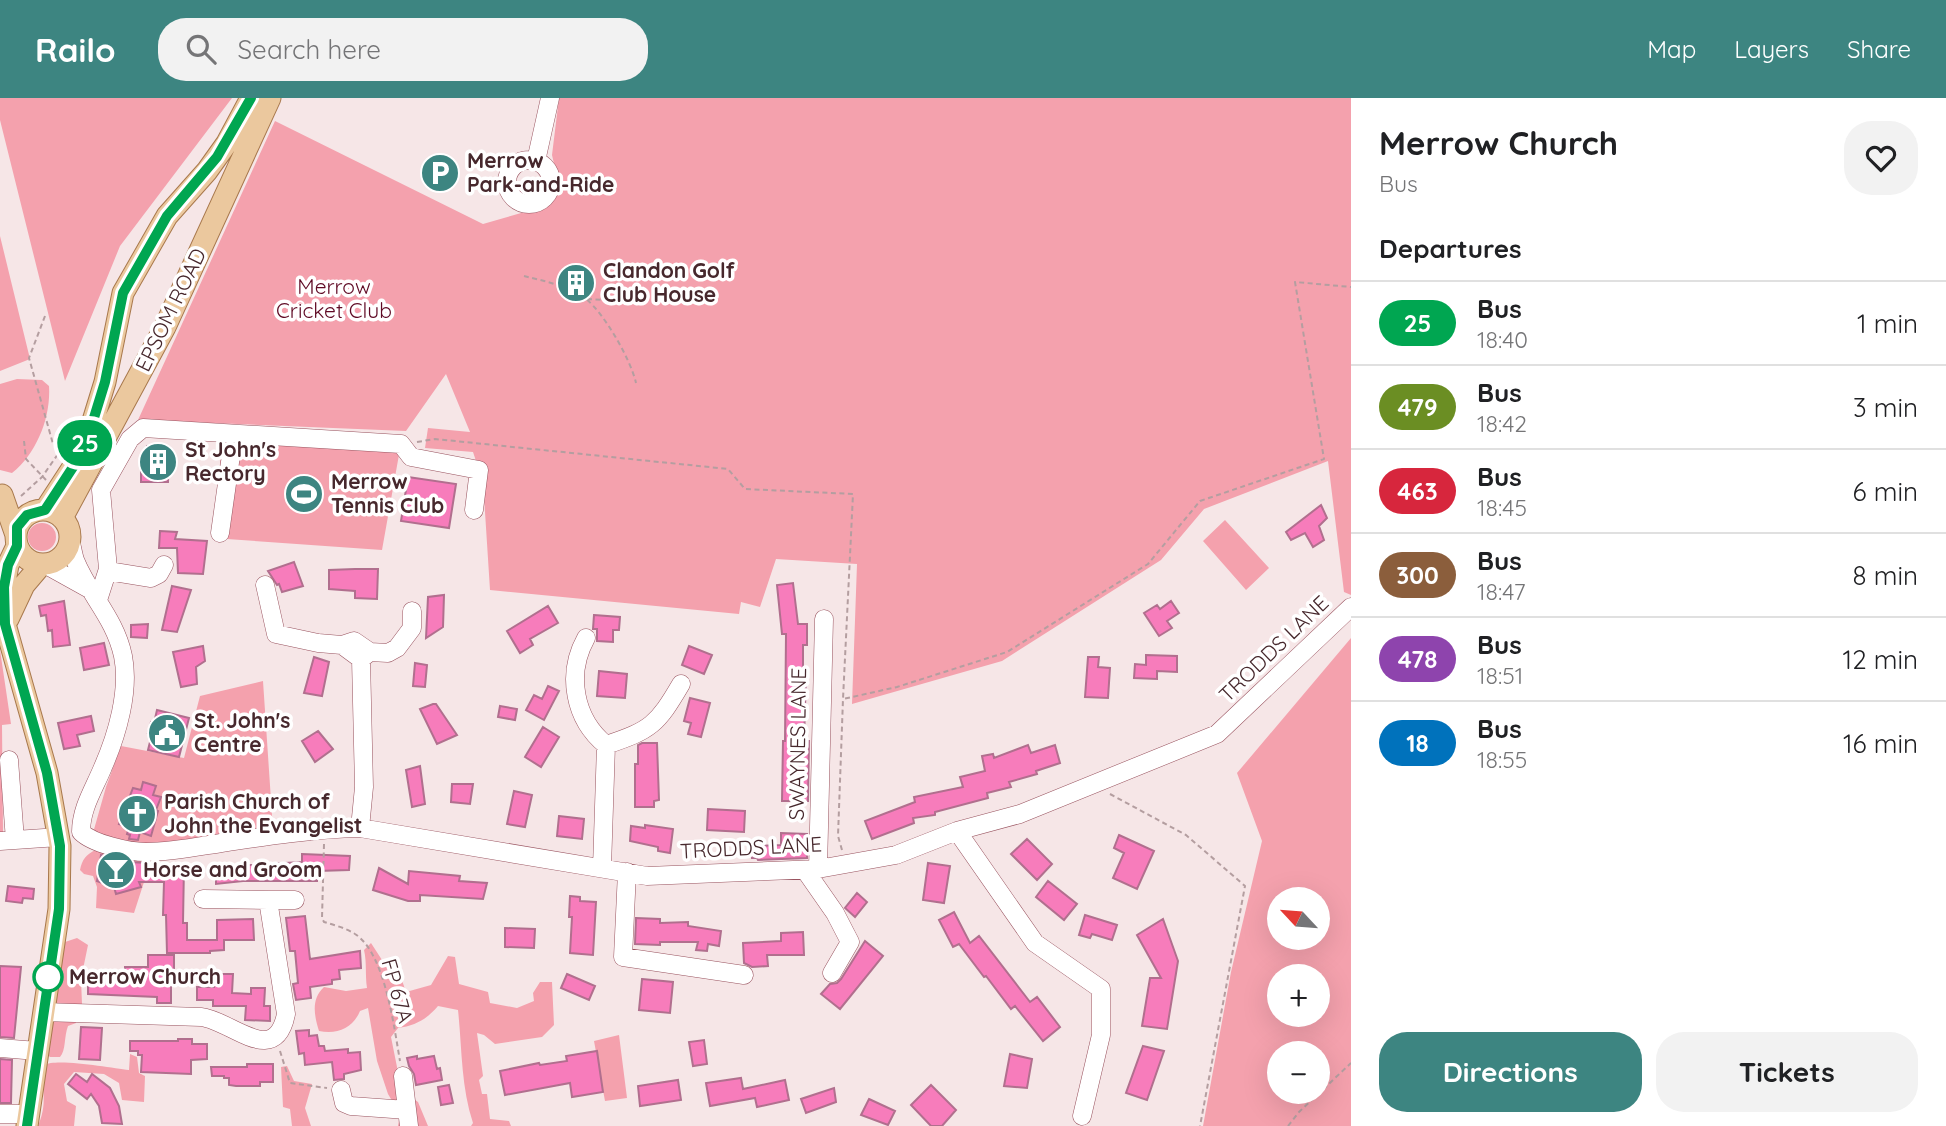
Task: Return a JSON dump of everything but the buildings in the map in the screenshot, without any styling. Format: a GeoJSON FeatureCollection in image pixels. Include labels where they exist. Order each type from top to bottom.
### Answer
{"type":"FeatureCollection","features":[{"type":"Feature","properties":{"kind":"main road","name":"EPSOM ROAD"},"geometry":{"type":"LineString","coordinates":[[47,513],[89,434],[105,382],[123,293],[167,216],[207,171],[227,143],[251,98]]}},
{"type":"Feature","properties":{"kind":"main road","name":"EPSOM ROAD"},"geometry":{"type":"LineString","coordinates":[[47,513],[165,327],[270,98]]}},
{"type":"Feature","properties":{"kind":"main road"},"geometry":{"type":"LineString","coordinates":[[1,495],[18,500],[67,524],[70,539],[63,556],[44,565],[23,584],[5,624]]}},
{"type":"Feature","properties":{"kind":"main road"},"geometry":{"type":"LineString","coordinates":[[1,495],[16,541],[26,559],[44,565]]}},
{"type":"Feature","properties":{"kind":"main road"},"geometry":{"type":"LineString","coordinates":[[14,1118],[37,1051],[59,909],[60,837],[47,773],[5,624],[4,587],[21,520],[47,513]]}},
{"type":"Feature","properties":{"kind":"street"},"geometry":{"type":"LineString","coordinates":[[535,98],[541,136]]}},
{"type":"Feature","properties":{"kind":"street"},"geometry":{"type":"LineString","coordinates":[[536,161],[550,98]]}},
{"type":"Feature","properties":{"kind":"street"},"geometry":{"type":"LineString","coordinates":[[95,595],[108,571],[101,490],[130,439],[143,428],[406,451],[480,470],[474,510]]}},
{"type":"Feature","properties":{"kind":"street"},"geometry":{"type":"LineString","coordinates":[[220,533],[234,434]]}},
{"type":"Feature","properties":{"kind":"street"},"geometry":{"type":"LineString","coordinates":[[70,539],[75,560],[95,595]]}},
{"type":"Feature","properties":{"kind":"street"},"geometry":{"type":"LineString","coordinates":[[44,565],[95,595]]}},
{"type":"Feature","properties":{"kind":"street"},"geometry":{"type":"LineString","coordinates":[[108,571],[151,578],[159,574],[164,565]]}},
{"type":"Feature","properties":{"kind":"street"},"geometry":{"type":"LineString","coordinates":[[265,585],[276,634],[342,645],[365,655],[388,653],[397,648],[412,628],[412,611]]}},
{"type":"Feature","properties":{"kind":"street","name":"TRODDS LANE"},"geometry":{"type":"LineString","coordinates":[[95,595],[112,622],[124,658],[124,698],[105,764],[81,817],[81,832],[87,839],[144,852],[325,829],[360,828],[648,876],[812,869],[847,864],[895,855],[957,831],[1020,814],[1217,734],[1351,607]]}},
{"type":"Feature","properties":{"kind":"street","name":"SWAYNES LANE"},"geometry":{"type":"LineString","coordinates":[[812,869],[824,619]]}},
{"type":"Feature","properties":{"kind":"street"},"geometry":{"type":"LineString","coordinates":[[586,638],[576,655],[574,684],[584,718],[593,734],[606,745]]}},
{"type":"Feature","properties":{"kind":"street"},"geometry":{"type":"LineString","coordinates":[[360,828],[364,787],[365,655]]}},
{"type":"Feature","properties":{"kind":"street"},"geometry":{"type":"LineString","coordinates":[[606,745],[640,734],[655,724],[681,684]]}},
{"type":"Feature","properties":{"kind":"street"},"geometry":{"type":"LineString","coordinates":[[602,868],[606,745]]}},
{"type":"Feature","properties":{"kind":"street"},"geometry":{"type":"LineString","coordinates":[[9,760],[7,840],[60,837]]}},
{"type":"Feature","properties":{"kind":"street"},"geometry":{"type":"LineString","coordinates":[[957,831],[1035,943],[1101,989],[1101,1035],[1083,1116]]}},
{"type":"Feature","properties":{"kind":"street"},"geometry":{"type":"LineString","coordinates":[[812,869],[850,942],[832,973]]}},
{"type":"Feature","properties":{"kind":"street"},"geometry":{"type":"LineString","coordinates":[[626,872],[623,957],[744,975]]}},
{"type":"Feature","properties":{"kind":"street"},"geometry":{"type":"LineString","coordinates":[[203,900],[295,900]]}},
{"type":"Feature","properties":{"kind":"street"},"geometry":{"type":"LineString","coordinates":[[43,1012],[212,1018],[230,1029],[264,1040],[276,1036],[283,1028],[286,1014],[268,900]]}},
{"type":"Feature","properties":{"kind":"street"},"geometry":{"type":"LineString","coordinates":[[0,1048],[37,1051]]}},
{"type":"Feature","properties":{"kind":"street"},"geometry":{"type":"LineString","coordinates":[[341,1090],[344,1103],[351,1106],[408,1118],[403,1076]]}},
{"type":"Feature","properties":{"kind":"path"},"geometry":{"type":"LineString","coordinates":[[524,276],[555,284],[586,299],[604,300],[632,296]]}},
{"type":"Feature","properties":{"kind":"path"},"geometry":{"type":"LineString","coordinates":[[843,699],[897,687],[1007,652],[1149,564],[1200,501],[1324,459],[1295,282],[1351,287]]}},
{"type":"Feature","properties":{"kind":"path"},"geometry":{"type":"LineString","coordinates":[[586,299],[621,343],[636,383]]}},
{"type":"Feature","properties":{"kind":"path"},"geometry":{"type":"LineString","coordinates":[[45,316],[29,358],[53,444]]}},
{"type":"Feature","properties":{"kind":"path"},"geometry":{"type":"LineString","coordinates":[[406,451],[435,439],[728,469],[745,489],[853,494],[838,836],[847,864]]}},
{"type":"Feature","properties":{"kind":"path"},"geometry":{"type":"LineString","coordinates":[[1104,781],[1109,794],[1186,835],[1245,886],[1200,1126]]}},
{"type":"Feature","properties":{"kind":"path","name":"FP 67A"},"geometry":{"type":"LineString","coordinates":[[325,829],[322,918],[324,922],[356,934],[365,943],[380,972],[403,1076]]}},
{"type":"Feature","properties":{"kind":"path"},"geometry":{"type":"LineString","coordinates":[[276,1036],[290,1083],[341,1090]]}},
{"type":"Feature","properties":{"kind":"path"},"geometry":{"type":"LineString","coordinates":[[1288,1126],[1299,1112],[1351,1063]]}},
{"type":"Feature","properties":{"kind":"green space"},"geometry":{"type":"Polygon","coordinates":[[[0,98],[232,98],[120,246],[65,381],[0,120],[0,98]]]}},
{"type":"Feature","properties":{"kind":"green space","name":"Merrow Cricket Club"},"geometry":{"type":"Polygon","coordinates":[[[559,98],[1351,98],[1351,595],[1344,592],[1328,461],[1204,509],[1161,560],[1002,661],[852,704],[857,564],[776,559],[760,607],[741,602],[739,614],[490,590],[482,465],[477,464],[473,452],[425,448],[428,428],[470,432],[446,374],[406,431],[138,420],[275,121],[483,224],[549,205],[558,181],[552,155],[559,98]]]}},
{"type":"Feature","properties":{"kind":"green space"},"geometry":{"type":"Polygon","coordinates":[[[0,236],[30,359],[0,371],[0,236]]]}},
{"type":"Feature","properties":{"kind":"green space"},"geometry":{"type":"Polygon","coordinates":[[[17,379],[42,380],[49,386],[49,398],[41,434],[29,455],[12,473],[0,470],[0,384],[17,379]]]}},
{"type":"Feature","properties":{"kind":"green space","name":"Merrow Tennis Club"},"geometry":{"type":"Polygon","coordinates":[[[223,436],[400,449],[382,550],[212,538],[223,436]]]}},
{"type":"Feature","properties":{"kind":"green space"},"geometry":{"type":"Polygon","coordinates":[[[1225,520],[1269,568],[1246,590],[1203,541],[1225,520]]]}},
{"type":"Feature","properties":{"kind":"green space"},"geometry":{"type":"Polygon","coordinates":[[[42,523],[52,527],[56,537],[52,547],[42,551],[32,547],[28,537],[32,527],[42,523]]]}},
{"type":"Feature","properties":{"kind":"green space"},"geometry":{"type":"Polygon","coordinates":[[[1351,638],[1351,1126],[1203,1126],[1231,972],[1262,841],[1237,773],[1351,638]]]}},
{"type":"Feature","properties":{"kind":"green space"},"geometry":{"type":"Polygon","coordinates":[[[0,650],[11,724],[2,725],[3,832],[0,832],[0,650]]]}},
{"type":"Feature","properties":{"kind":"green space"},"geometry":{"type":"Polygon","coordinates":[[[263,681],[273,830],[144,847],[93,833],[121,746],[184,758],[200,696],[263,681]]]}},
{"type":"Feature","properties":{"kind":"green space"},"geometry":{"type":"Polygon","coordinates":[[[96,850],[143,859],[144,882],[134,913],[96,908],[97,887],[93,876],[80,870],[85,858],[96,850]]]}},
{"type":"Feature","properties":{"kind":"green space"},"geometry":{"type":"Polygon","coordinates":[[[77,938],[88,945],[81,979],[82,1004],[75,1013],[76,1023],[68,1026],[62,1054],[60,1057],[50,1057],[47,1054],[57,963],[65,942],[77,938]]]}},
{"type":"Feature","properties":{"kind":"green space"},"geometry":{"type":"Polygon","coordinates":[[[371,943],[382,960],[392,959],[396,963],[406,992],[431,985],[448,956],[455,957],[459,984],[488,992],[490,1003],[517,1008],[534,1001],[533,993],[540,982],[552,982],[554,1025],[542,1037],[495,1044],[477,1033],[483,1076],[479,1080],[482,1094],[487,1094],[490,1119],[509,1121],[511,1126],[471,1126],[473,1123],[464,1081],[458,1010],[438,1006],[420,1021],[398,1028],[391,1037],[399,1077],[412,1098],[418,1102],[428,1126],[398,1126],[400,1114],[388,1094],[377,1061],[368,1008],[360,1011],[344,1029],[319,1031],[315,1007],[317,997],[324,987],[346,991],[367,988],[364,950],[371,943]]]}},
{"type":"Feature","properties":{"kind":"green space"},"geometry":{"type":"Polygon","coordinates":[[[619,1035],[627,1098],[605,1101],[594,1041],[619,1035]]]}},
{"type":"Feature","properties":{"kind":"green space"},"geometry":{"type":"Polygon","coordinates":[[[130,1054],[137,1057],[139,1073],[145,1076],[144,1102],[122,1100],[119,1083],[104,1074],[74,1072],[64,1084],[67,1101],[76,1106],[74,1126],[38,1126],[44,1102],[44,1065],[72,1063],[129,1070],[130,1054]]]}},
{"type":"Feature","properties":{"kind":"green space"},"geometry":{"type":"Polygon","coordinates":[[[287,1066],[294,1081],[312,1084],[305,1108],[311,1126],[292,1126],[290,1109],[283,1107],[281,1067],[287,1066]]]}},
{"type":"Feature","properties":{"kind":"bus line","name":"25"},"geometry":{"type":"LineString","coordinates":[[27,1126],[59,909],[60,837],[47,773],[5,624],[4,587],[8,565],[17,546],[17,527],[21,520],[34,511],[45,510],[75,464],[89,434],[105,382],[123,293],[167,216],[207,171],[227,143],[251,98]]}},
{"type":"Feature","properties":{"kind":"place","name":"Merrow Park-and-Ride"},"geometry":{"type":"Point","coordinates":[440,173]}},
{"type":"Feature","properties":{"kind":"place","name":"Clandon Golf Club House"},"geometry":{"type":"Point","coordinates":[576,283]}},
{"type":"Feature","properties":{"kind":"place","name":"St John's Rectory"},"geometry":{"type":"Point","coordinates":[158,462]}},
{"type":"Feature","properties":{"kind":"place","name":"Merrow Tennis Club"},"geometry":{"type":"Point","coordinates":[304,494]}},
{"type":"Feature","properties":{"kind":"place","name":"St. John's Centre"},"geometry":{"type":"Point","coordinates":[167,733]}},
{"type":"Feature","properties":{"kind":"place","name":"Parish Church of John the Evangelist"},"geometry":{"type":"Point","coordinates":[137,814]}},
{"type":"Feature","properties":{"kind":"place","name":"Horse and Groom"},"geometry":{"type":"Point","coordinates":[116,870]}},
{"type":"Feature","properties":{"kind":"place","name":"Merrow Church"},"geometry":{"type":"Point","coordinates":[48,977]}}]}
